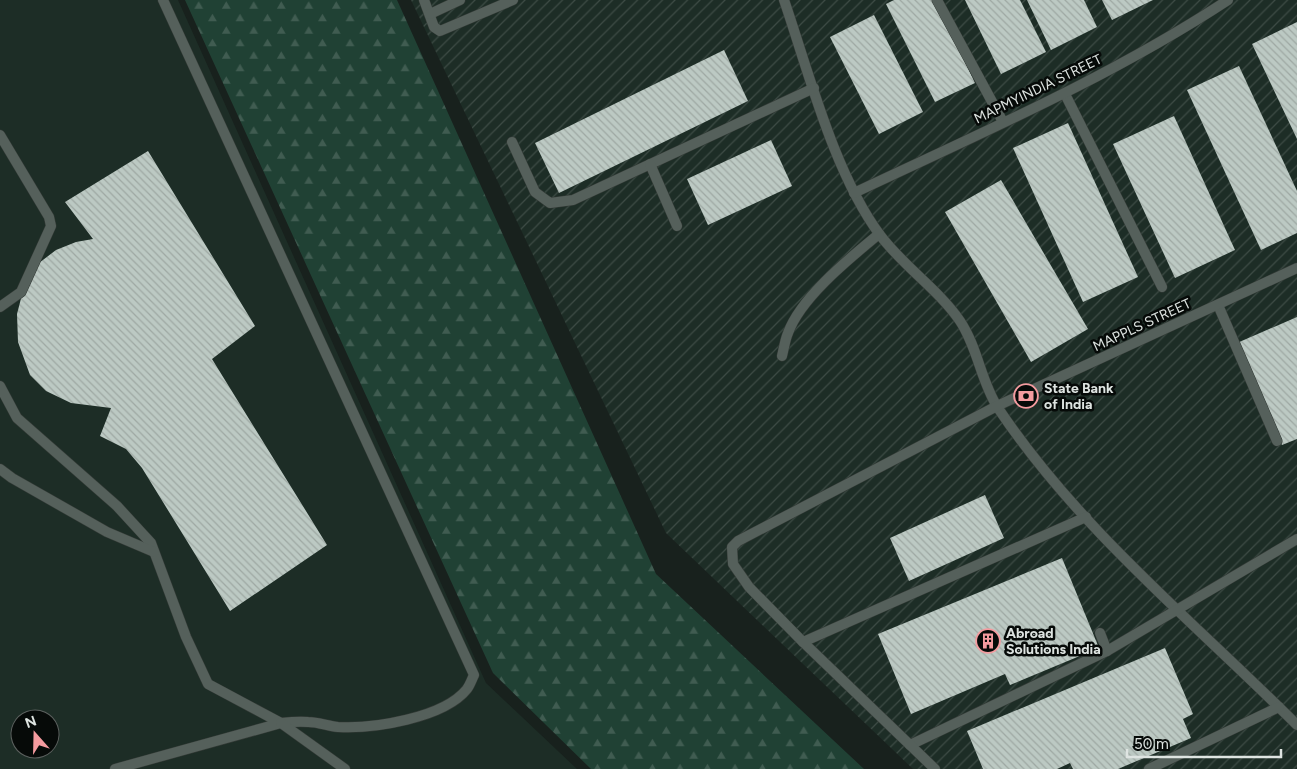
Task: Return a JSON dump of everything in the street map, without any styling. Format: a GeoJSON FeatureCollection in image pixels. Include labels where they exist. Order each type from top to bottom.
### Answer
{"type":"FeatureCollection","features":[{"type":"Feature","properties":{"kind":"lane"},"geometry":{"type":"LineString","coordinates":[[115,769],[281,723],[307,722],[338,727],[374,726],[412,718],[434,711],[454,700],[467,689],[474,675],[164,0]]}},
{"type":"Feature","properties":{"kind":"lane"},"geometry":{"type":"LineString","coordinates":[[424,0],[436,30],[441,30],[513,0]]}},
{"type":"Feature","properties":{"kind":"lane"},"geometry":{"type":"LineString","coordinates":[[430,14],[460,0]]}},
{"type":"Feature","properties":{"kind":"lane"},"geometry":{"type":"LineString","coordinates":[[784,0],[814,88],[854,193],[879,234],[899,259],[949,306],[960,322],[970,339],[982,375],[997,406],[1043,467],[1086,517],[1177,611],[1297,725]]}},
{"type":"Feature","properties":{"kind":"lane"},"geometry":{"type":"LineString","coordinates":[[937,0],[1002,122]]}},
{"type":"Feature","properties":{"kind":"lane","name":"MAPMYINDIA STREET"},"geometry":{"type":"LineString","coordinates":[[854,193],[1065,94],[1172,37],[1228,0]]}},
{"type":"Feature","properties":{"kind":"lane"},"geometry":{"type":"LineString","coordinates":[[512,142],[535,192],[550,203],[573,200],[814,88]]}},
{"type":"Feature","properties":{"kind":"lane"},"geometry":{"type":"LineString","coordinates":[[1065,94],[1162,287]]}},
{"type":"Feature","properties":{"kind":"lane"},"geometry":{"type":"LineString","coordinates":[[0,135],[49,217],[51,226],[21,292],[0,307]]}},
{"type":"Feature","properties":{"kind":"lane"},"geometry":{"type":"LineString","coordinates":[[650,164],[677,226]]}},
{"type":"Feature","properties":{"kind":"lane"},"geometry":{"type":"LineString","coordinates":[[782,356],[788,333],[799,313],[831,276],[879,234]]}},
{"type":"Feature","properties":{"kind":"lane","name":"MAPPLS STREET"},"geometry":{"type":"LineString","coordinates":[[803,642],[749,587],[733,564],[732,547],[738,541],[997,406],[1297,268]]}},
{"type":"Feature","properties":{"kind":"lane"},"geometry":{"type":"LineString","coordinates":[[1218,305],[1277,441]]}},
{"type":"Feature","properties":{"kind":"lane"},"geometry":{"type":"LineString","coordinates":[[0,386],[17,418],[117,506],[151,543],[186,637],[208,684],[281,723],[345,769]]}},
{"type":"Feature","properties":{"kind":"lane"},"geometry":{"type":"LineString","coordinates":[[0,469],[12,478],[107,532],[154,552]]}},
{"type":"Feature","properties":{"kind":"lane"},"geometry":{"type":"LineString","coordinates":[[935,769],[803,642],[1086,517]]}},
{"type":"Feature","properties":{"kind":"lane"},"geometry":{"type":"LineString","coordinates":[[910,745],[1107,651],[1297,539]]}},
{"type":"Feature","properties":{"kind":"lane"},"geometry":{"type":"LineString","coordinates":[[1100,633],[1107,651]]}},
{"type":"Feature","properties":{"kind":"lane"},"geometry":{"type":"LineString","coordinates":[[1149,769],[1279,707]]}},
{"type":"Feature","properties":{"kind":"shaded area"},"geometry":{"type":"Polygon","coordinates":[[[0,0],[178,0],[486,683],[577,769],[0,769],[0,0]]]}},
{"type":"Feature","properties":{"kind":"shaded area"},"geometry":{"type":"Polygon","coordinates":[[[411,0],[1297,0],[1297,769],[913,769],[666,533],[411,0]]]}},
{"type":"Feature","properties":{"kind":"green space"},"geometry":{"type":"Polygon","coordinates":[[[185,0],[397,0],[656,574],[864,769],[591,769],[493,673],[185,0]]]}},
{"type":"Feature","properties":{"kind":"building"},"geometry":{"type":"Polygon","coordinates":[[[894,0],[935,0],[975,83],[935,102],[886,4],[894,0]]]}},
{"type":"Feature","properties":{"kind":"building"},"geometry":{"type":"Polygon","coordinates":[[[965,0],[1020,0],[1046,52],[1001,74],[965,0]]]}},
{"type":"Feature","properties":{"kind":"building"},"geometry":{"type":"Polygon","coordinates":[[[1027,0],[1084,0],[1097,27],[1051,50],[1027,0]]]}},
{"type":"Feature","properties":{"kind":"building"},"geometry":{"type":"Polygon","coordinates":[[[1102,0],[1153,0],[1112,20],[1102,0]]]}},
{"type":"Feature","properties":{"kind":"building"},"geometry":{"type":"Polygon","coordinates":[[[874,15],[923,112],[879,134],[830,37],[874,15]]]}},
{"type":"Feature","properties":{"kind":"building"},"geometry":{"type":"Polygon","coordinates":[[[1297,22],[1297,139],[1252,44],[1297,22]]]}},
{"type":"Feature","properties":{"kind":"building"},"geometry":{"type":"Polygon","coordinates":[[[724,50],[748,101],[559,193],[535,143],[724,50]]]}},
{"type":"Feature","properties":{"kind":"building"},"geometry":{"type":"Polygon","coordinates":[[[1239,66],[1297,191],[1297,233],[1261,250],[1187,90],[1239,66]]]}},
{"type":"Feature","properties":{"kind":"building"},"geometry":{"type":"Polygon","coordinates":[[[1174,116],[1235,250],[1175,278],[1113,144],[1174,116]]]}},
{"type":"Feature","properties":{"kind":"building"},"geometry":{"type":"Polygon","coordinates":[[[1068,123],[1138,277],[1083,302],[1013,148],[1068,123]]]}},
{"type":"Feature","properties":{"kind":"building"},"geometry":{"type":"Polygon","coordinates":[[[771,140],[792,186],[708,225],[687,179],[771,140]]]}},
{"type":"Feature","properties":{"kind":"building"},"geometry":{"type":"Polygon","coordinates":[[[148,151],[255,326],[212,359],[327,545],[230,611],[142,468],[126,449],[100,436],[111,408],[71,403],[46,391],[30,375],[18,342],[17,314],[25,283],[35,266],[56,250],[76,242],[93,239],[65,202],[148,151]]]}},
{"type":"Feature","properties":{"kind":"building"},"geometry":{"type":"Polygon","coordinates":[[[1001,180],[1088,329],[1031,362],[945,212],[1001,180]]]}},
{"type":"Feature","properties":{"kind":"building"},"geometry":{"type":"Polygon","coordinates":[[[1297,317],[1297,439],[1282,445],[1237,343],[1297,317]]]}},
{"type":"Feature","properties":{"kind":"building"},"geometry":{"type":"Polygon","coordinates":[[[985,495],[1004,538],[909,581],[890,538],[985,495]]]}},
{"type":"Feature","properties":{"kind":"building","name":"Abroad Solutions India"},"geometry":{"type":"Polygon","coordinates":[[[1062,558],[1099,648],[1010,685],[1005,674],[911,714],[878,634],[1062,558]]]}},
{"type":"Feature","properties":{"kind":"building"},"geometry":{"type":"Polygon","coordinates":[[[1165,648],[1193,714],[1183,719],[1191,738],[1118,769],[1073,769],[1070,763],[1057,769],[983,769],[967,731],[1165,648]]]}},
{"type":"Feature","properties":{"kind":"place","name":"State Bank of India"},"geometry":{"type":"Point","coordinates":[1026,396]}},
{"type":"Feature","properties":{"kind":"place","name":"Abroad Solutions India"},"geometry":{"type":"Point","coordinates":[988,641]}}]}
